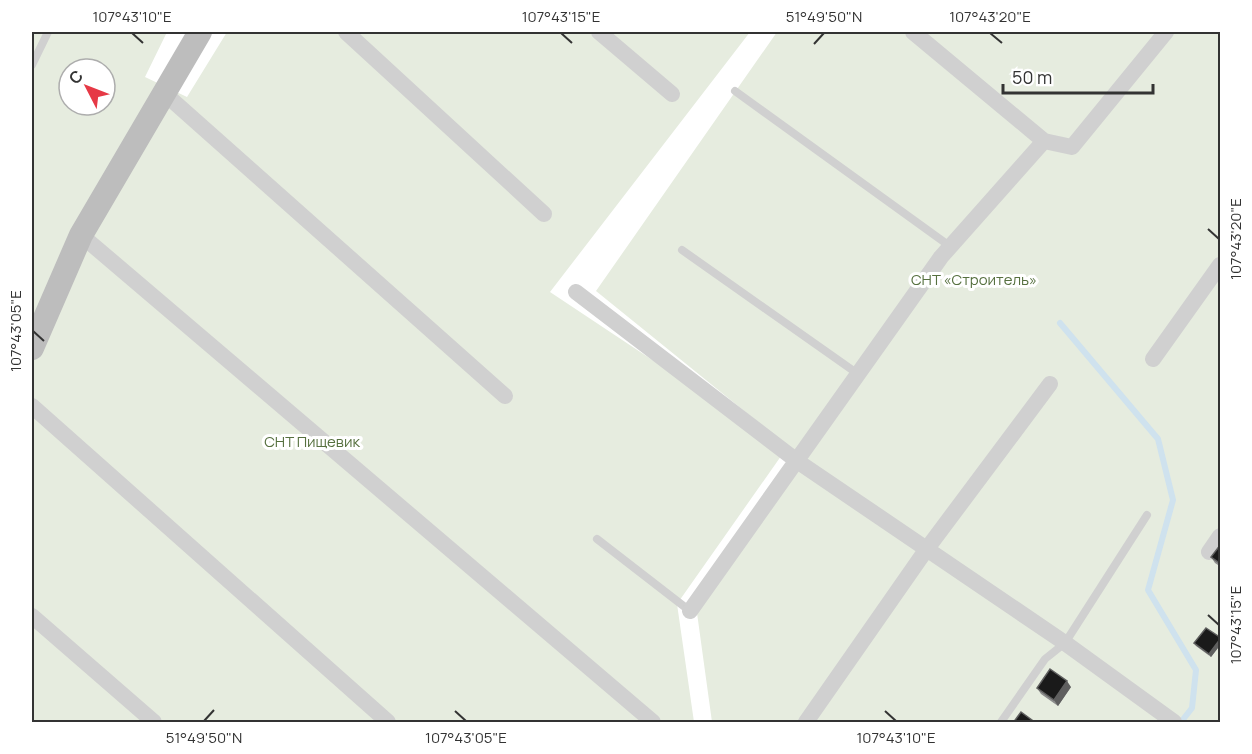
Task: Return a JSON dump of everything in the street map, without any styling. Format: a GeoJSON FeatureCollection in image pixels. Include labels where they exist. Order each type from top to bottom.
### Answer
{"type":"FeatureCollection","features":[{"type":"Feature","properties":{"kind":"street"},"geometry":{"type":"LineString","coordinates":[[32,348],[81,235],[200,32]]}},
{"type":"Feature","properties":{"kind":"street"},"geometry":{"type":"LineString","coordinates":[[346,32],[544,214]]}},
{"type":"Feature","properties":{"kind":"street"},"geometry":{"type":"LineString","coordinates":[[599,32],[672,94]]}},
{"type":"Feature","properties":{"kind":"street"},"geometry":{"type":"LineString","coordinates":[[913,32],[1044,141],[1072,147],[1166,32]]}},
{"type":"Feature","properties":{"kind":"street"},"geometry":{"type":"LineString","coordinates":[[164,93],[505,396]]}},
{"type":"Feature","properties":{"kind":"street"},"geometry":{"type":"LineString","coordinates":[[690,611],[951,247],[1044,141]]}},
{"type":"Feature","properties":{"kind":"street"},"geometry":{"type":"LineString","coordinates":[[81,235],[653,723]]}},
{"type":"Feature","properties":{"kind":"street"},"geometry":{"type":"LineString","coordinates":[[1153,359],[1221,265]]}},
{"type":"Feature","properties":{"kind":"street"},"geometry":{"type":"LineString","coordinates":[[576,292],[797,461],[1065,643],[1174,723]]}},
{"type":"Feature","properties":{"kind":"street"},"geometry":{"type":"LineString","coordinates":[[806,723],[926,550],[1050,384]]}},
{"type":"Feature","properties":{"kind":"street"},"geometry":{"type":"LineString","coordinates":[[32,406],[388,723]]}},
{"type":"Feature","properties":{"kind":"street"},"geometry":{"type":"LineString","coordinates":[[1209,552],[1221,536]]}},
{"type":"Feature","properties":{"kind":"street"},"geometry":{"type":"LineString","coordinates":[[32,616],[154,723]]}},
{"type":"Feature","properties":{"kind":"lane"},"geometry":{"type":"LineString","coordinates":[[32,65],[48,32]]}},
{"type":"Feature","properties":{"kind":"lane"},"geometry":{"type":"LineString","coordinates":[[735,91],[951,247]]}},
{"type":"Feature","properties":{"kind":"lane"},"geometry":{"type":"LineString","coordinates":[[682,250],[858,374]]}},
{"type":"Feature","properties":{"kind":"lane"},"geometry":{"type":"LineString","coordinates":[[1001,723],[1045,658],[1065,643],[1147,515]]}},
{"type":"Feature","properties":{"kind":"lane"},"geometry":{"type":"LineString","coordinates":[[597,539],[690,611]]}},
{"type":"Feature","properties":{"kind":"green space","name":"СНТ Пищевик"},"geometry":{"type":"Polygon","coordinates":[[[32,32],[167,32],[145,77],[187,97],[227,32],[750,32],[550,292],[786,449],[677,604],[694,722],[32,722],[32,32]]]}},
{"type":"Feature","properties":{"kind":"green space","name":"СНТ «Строитель»"},"geometry":{"type":"Polygon","coordinates":[[[777,32],[1220,32],[1220,722],[712,722],[697,613],[800,456],[596,291],[777,32]]]}},
{"type":"Feature","properties":{"kind":"building"},"geometry":{"type":"Polygon","coordinates":[[[1221,544],[1221,564],[1211,557],[1221,544]]]}},
{"type":"Feature","properties":{"kind":"building"},"geometry":{"type":"Polygon","coordinates":[[[1206,628],[1221,638],[1209,654],[1194,643],[1206,628]]]}},
{"type":"Feature","properties":{"kind":"building"},"geometry":{"type":"Polygon","coordinates":[[[1050,669],[1067,681],[1054,700],[1037,688],[1050,669]]]}},
{"type":"Feature","properties":{"kind":"building"},"geometry":{"type":"Polygon","coordinates":[[[1021,712],[1036,723],[1013,723],[1021,712]]]}},
{"type":"Feature","properties":{"kind":"waterway"},"geometry":{"type":"LineString","coordinates":[[1060,323],[1158,439],[1173,500],[1148,590],[1196,670],[1192,708],[1181,722]]}}]}
